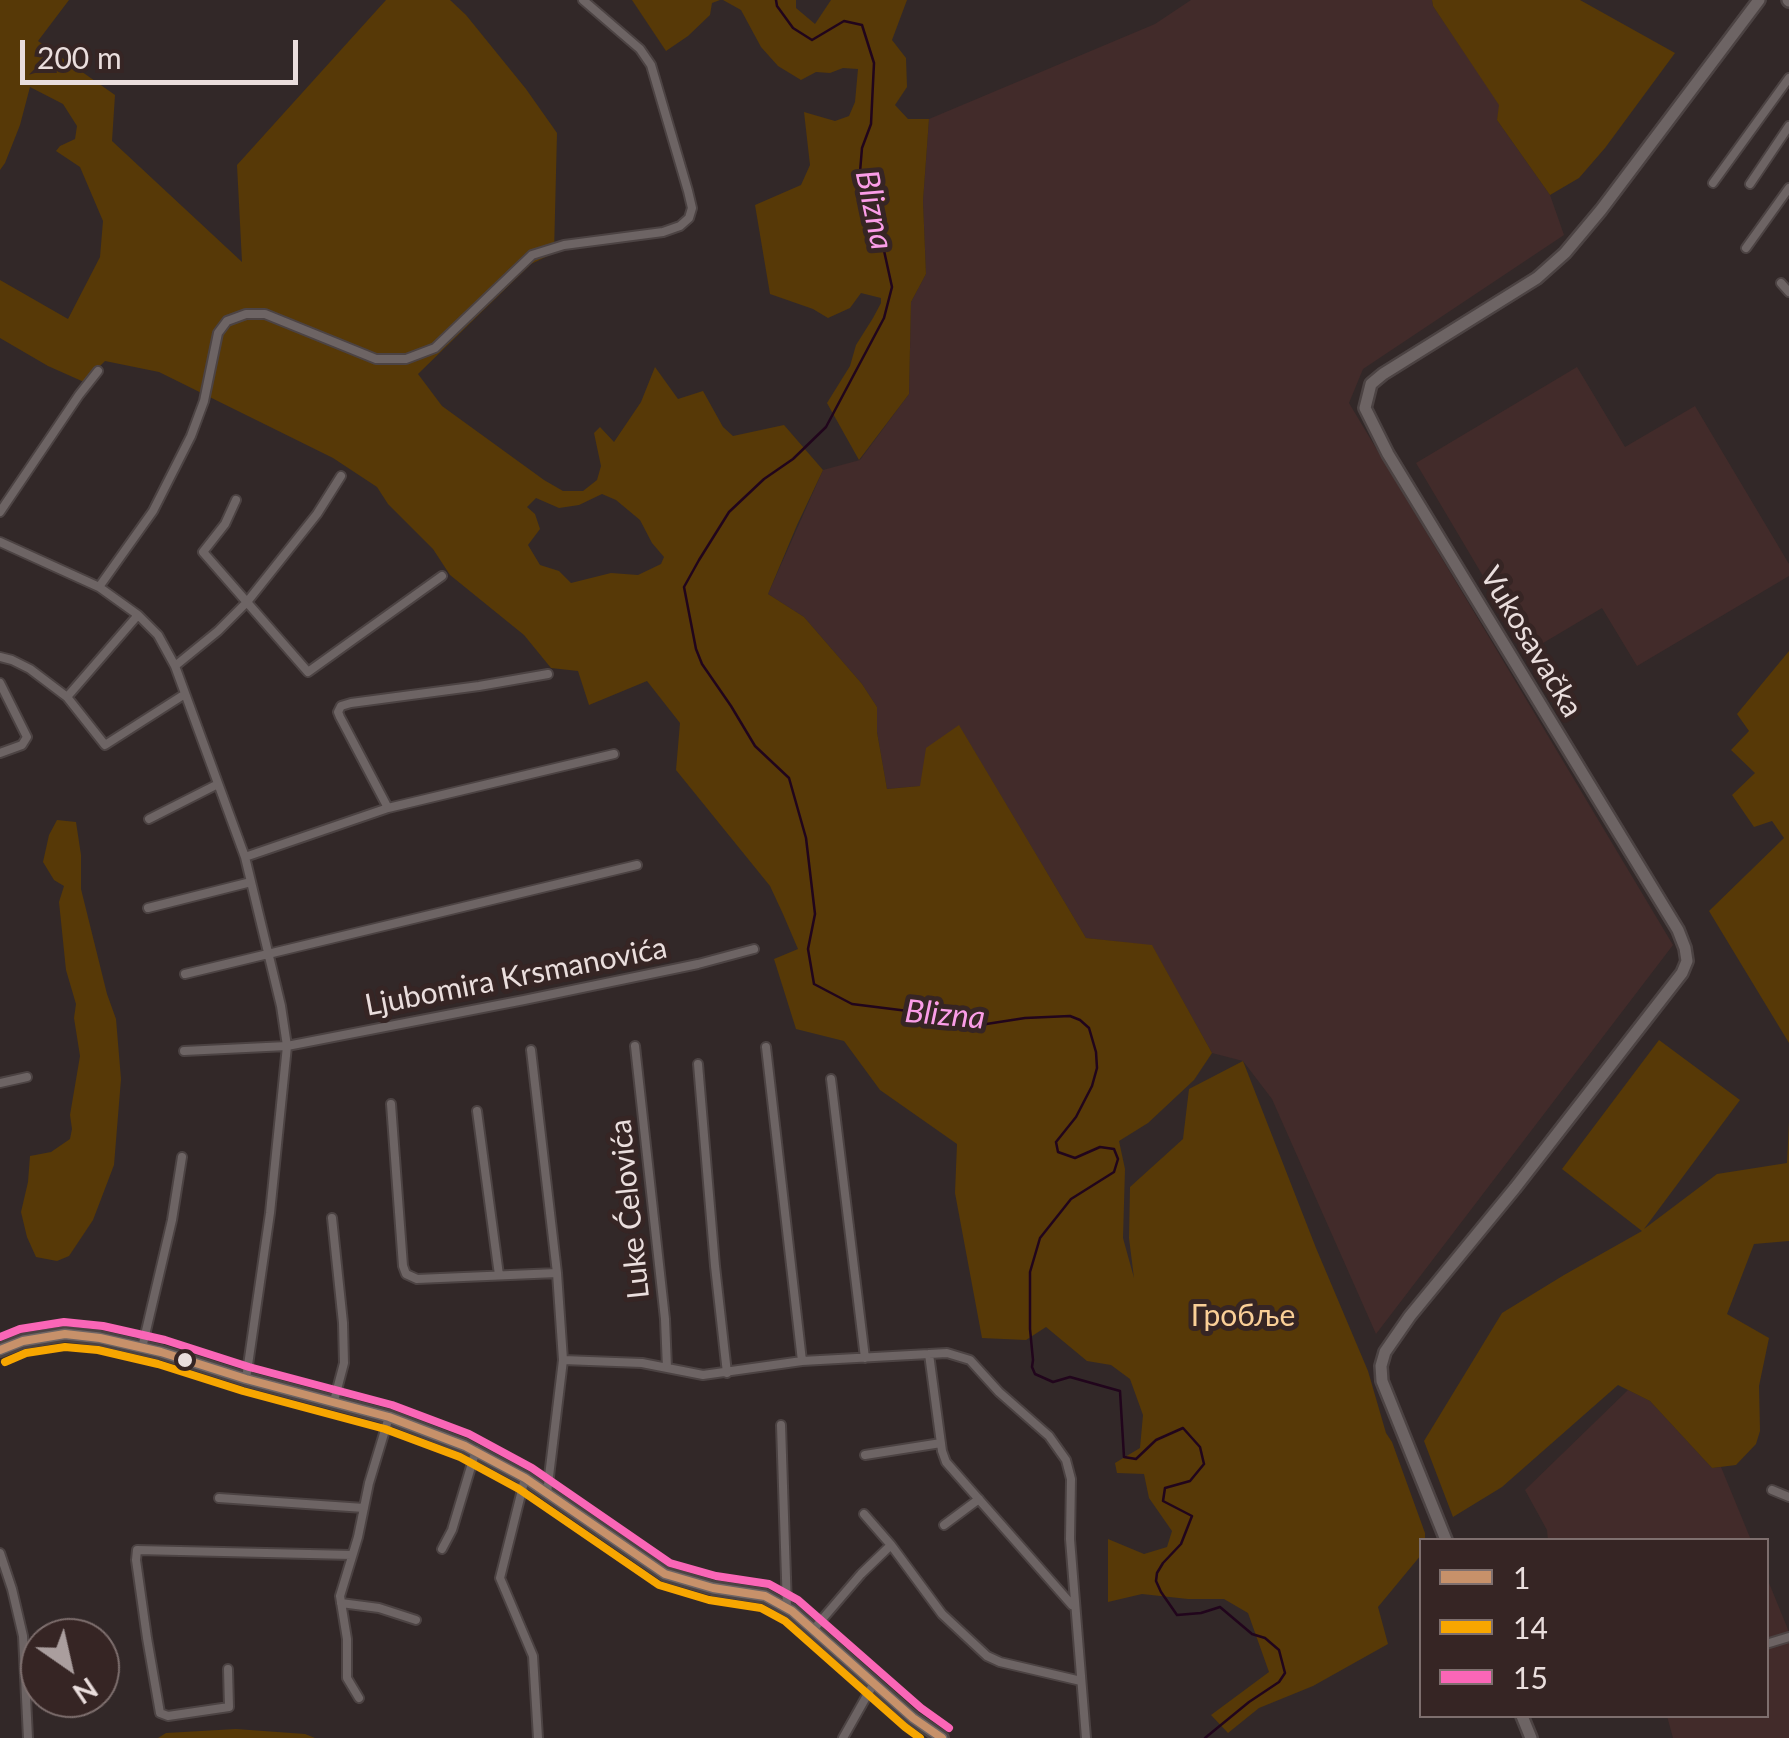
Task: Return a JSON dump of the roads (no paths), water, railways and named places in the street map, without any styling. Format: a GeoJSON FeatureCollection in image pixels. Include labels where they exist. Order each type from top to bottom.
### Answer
{"type":"FeatureCollection","features":[{"type":"Feature","properties":{"kind":"street"},"geometry":{"type":"LineString","coordinates":[[99,587],[153,511],[191,436],[204,401],[218,333],[228,320],[264,314],[376,359],[406,358],[435,348],[532,255],[564,245],[663,232],[689,218],[692,208],[651,65],[640,48],[583,0]]}},
{"type":"Feature","properties":{"kind":"street","name":"Vukosavačka"},"geometry":{"type":"LineString","coordinates":[[1445,1538],[1382,1380],[1380,1366],[1392,1339],[1574,1112],[1682,973],[1687,960],[1678,930],[1388,454],[1365,408],[1371,384],[1382,374],[1538,278],[1565,254],[1759,0]]}},
{"type":"Feature","properties":{"kind":"street"},"geometry":{"type":"LineString","coordinates":[[1713,183],[1789,78]]}},
{"type":"Feature","properties":{"kind":"street"},"geometry":{"type":"LineString","coordinates":[[1750,184],[1789,126]]}},
{"type":"Feature","properties":{"kind":"street"},"geometry":{"type":"LineString","coordinates":[[1746,248],[1789,188]]}},
{"type":"Feature","properties":{"kind":"street"},"geometry":{"type":"LineString","coordinates":[[1781,283],[1789,292]]}},
{"type":"Feature","properties":{"kind":"street"},"geometry":{"type":"LineString","coordinates":[[0,512],[78,395],[98,372]]}},
{"type":"Feature","properties":{"kind":"street"},"geometry":{"type":"LineString","coordinates":[[174,666],[247,602],[310,524],[341,476]]}},
{"type":"Feature","properties":{"kind":"street"},"geometry":{"type":"LineString","coordinates":[[236,500],[203,552],[308,672],[442,576]]}},
{"type":"Feature","properties":{"kind":"street"},"geometry":{"type":"LineString","coordinates":[[0,542],[99,587],[158,635],[185,694],[245,857],[287,1046],[268,1232],[246,1380]]}},
{"type":"Feature","properties":{"kind":"street"},"geometry":{"type":"LineString","coordinates":[[66,697],[138,615]]}},
{"type":"Feature","properties":{"kind":"street"},"geometry":{"type":"LineString","coordinates":[[0,657],[30,669],[66,697],[105,745],[185,694]]}},
{"type":"Feature","properties":{"kind":"street"},"geometry":{"type":"LineString","coordinates":[[388,808],[342,722],[338,712],[341,706],[548,674]]}},
{"type":"Feature","properties":{"kind":"street"},"geometry":{"type":"LineString","coordinates":[[0,683],[27,738],[22,745],[0,754]]}},
{"type":"Feature","properties":{"kind":"street"},"geometry":{"type":"LineString","coordinates":[[245,857],[388,808],[614,754]]}},
{"type":"Feature","properties":{"kind":"street"},"geometry":{"type":"LineString","coordinates":[[149,819],[218,784]]}},
{"type":"Feature","properties":{"kind":"street"},"geometry":{"type":"LineString","coordinates":[[185,974],[637,865]]}},
{"type":"Feature","properties":{"kind":"street"},"geometry":{"type":"LineString","coordinates":[[148,908],[252,882]]}},
{"type":"Feature","properties":{"kind":"street","name":"Ljubomira Krsmanovića"},"geometry":{"type":"LineString","coordinates":[[184,1051],[287,1046],[576,990],[754,949]]}},
{"type":"Feature","properties":{"kind":"street","name":"Luke Ćelovića"},"geometry":{"type":"LineString","coordinates":[[635,1046],[667,1368]]}},
{"type":"Feature","properties":{"kind":"street"},"geometry":{"type":"LineString","coordinates":[[766,1047],[802,1361]]}},
{"type":"Feature","properties":{"kind":"street"},"geometry":{"type":"LineString","coordinates":[[532,1050],[563,1360],[547,1493]]}},
{"type":"Feature","properties":{"kind":"street"},"geometry":{"type":"LineString","coordinates":[[698,1064],[727,1373]]}},
{"type":"Feature","properties":{"kind":"street"},"geometry":{"type":"LineString","coordinates":[[0,1083],[27,1077]]}},
{"type":"Feature","properties":{"kind":"street"},"geometry":{"type":"LineString","coordinates":[[831,1079],[865,1358]]}},
{"type":"Feature","properties":{"kind":"street"},"geometry":{"type":"LineString","coordinates":[[390,1104],[406,1274],[417,1279],[557,1273]]}},
{"type":"Feature","properties":{"kind":"street"},"geometry":{"type":"LineString","coordinates":[[476,1111],[499,1275]]}},
{"type":"Feature","properties":{"kind":"street"},"geometry":{"type":"LineString","coordinates":[[142,1348],[172,1220],[182,1157]]}},
{"type":"Feature","properties":{"kind":"street"},"geometry":{"type":"LineString","coordinates":[[332,1218],[344,1363],[334,1402]]}},
{"type":"Feature","properties":{"kind":"street"},"geometry":{"type":"LineString","coordinates":[[0,1350],[23,1341],[84,1335],[389,1416],[476,1450],[525,1478],[665,1574],[686,1582],[765,1596],[787,1608],[942,1738]]}},
{"type":"Feature","properties":{"kind":"street"},"geometry":{"type":"LineString","coordinates":[[563,1360],[642,1363],[703,1376],[802,1361],[947,1353],[970,1360],[1049,1436],[1066,1460],[1071,1479],[1070,1540],[1086,1738]]}},
{"type":"Feature","properties":{"kind":"street"},"geometry":{"type":"LineString","coordinates":[[929,1354],[946,1462],[1076,1610]]}},
{"type":"Feature","properties":{"kind":"street"},"geometry":{"type":"LineString","coordinates":[[359,1698],[347,1678],[342,1583],[389,1416]]}},
{"type":"Feature","properties":{"kind":"street"},"geometry":{"type":"LineString","coordinates":[[781,1425],[787,1608]]}},
{"type":"Feature","properties":{"kind":"street"},"geometry":{"type":"LineString","coordinates":[[865,1454],[941,1444]]}},
{"type":"Feature","properties":{"kind":"street"},"geometry":{"type":"LineString","coordinates":[[442,1549],[452,1530],[476,1450]]}},
{"type":"Feature","properties":{"kind":"street"},"geometry":{"type":"LineString","coordinates":[[525,1478],[500,1578],[533,1656],[538,1738]]}},
{"type":"Feature","properties":{"kind":"street"},"geometry":{"type":"LineString","coordinates":[[1772,1490],[1789,1497]]}},
{"type":"Feature","properties":{"kind":"street"},"geometry":{"type":"LineString","coordinates":[[219,1498],[364,1508]]}},
{"type":"Feature","properties":{"kind":"street"},"geometry":{"type":"LineString","coordinates":[[944,1525],[979,1500]]}},
{"type":"Feature","properties":{"kind":"street"},"geometry":{"type":"LineString","coordinates":[[864,1514],[942,1614],[988,1656],[1081,1681]]}},
{"type":"Feature","properties":{"kind":"street"},"geometry":{"type":"LineString","coordinates":[[813,1630],[891,1545]]}},
{"type":"Feature","properties":{"kind":"street"},"geometry":{"type":"LineString","coordinates":[[228,1669],[229,1707],[160,1714],[137,1550],[352,1554]]}},
{"type":"Feature","properties":{"kind":"street"},"geometry":{"type":"LineString","coordinates":[[0,1553],[23,1636],[28,1738]]}},
{"type":"Feature","properties":{"kind":"street"},"geometry":{"type":"LineString","coordinates":[[341,1603],[378,1608],[416,1620]]}},
{"type":"Feature","properties":{"kind":"street"},"geometry":{"type":"LineString","coordinates":[[844,1738],[874,1683]]}},
{"type":"Feature","properties":{"kind":"waterway","name":"Blizna"},"geometry":{"type":"LineString","coordinates":[[776,0],[793,28],[812,40],[844,21],[862,25],[874,63],[871,124],[862,148],[860,172],[874,205],[892,287],[884,318],[826,427],[729,512],[684,587],[696,649],[755,746],[789,778],[806,838],[815,914],[808,949],[814,984],[852,1004],[924,1013],[950,1022],[980,1025],[1070,1016],[1089,1028],[1097,1068],[1076,1117],[1056,1142],[1058,1152],[1075,1158],[1100,1147],[1114,1149],[1118,1159],[1114,1172],[1071,1199],[1040,1238],[1030,1272],[1032,1367],[1035,1374],[1053,1382],[1070,1377],[1120,1391],[1124,1457],[1136,1459],[1156,1440],[1183,1428],[1200,1447],[1204,1464],[1190,1481],[1165,1488],[1163,1501],[1192,1516],[1181,1544],[1163,1563],[1156,1581],[1177,1615],[1220,1607],[1252,1634],[1265,1638],[1279,1650],[1285,1673],[1279,1682],[1205,1738]]}},
{"type":"Feature","properties":{"kind":"park label","name":"Гробље"},"geometry":{"type":"Point","coordinates":[1243,1316]}}]}
